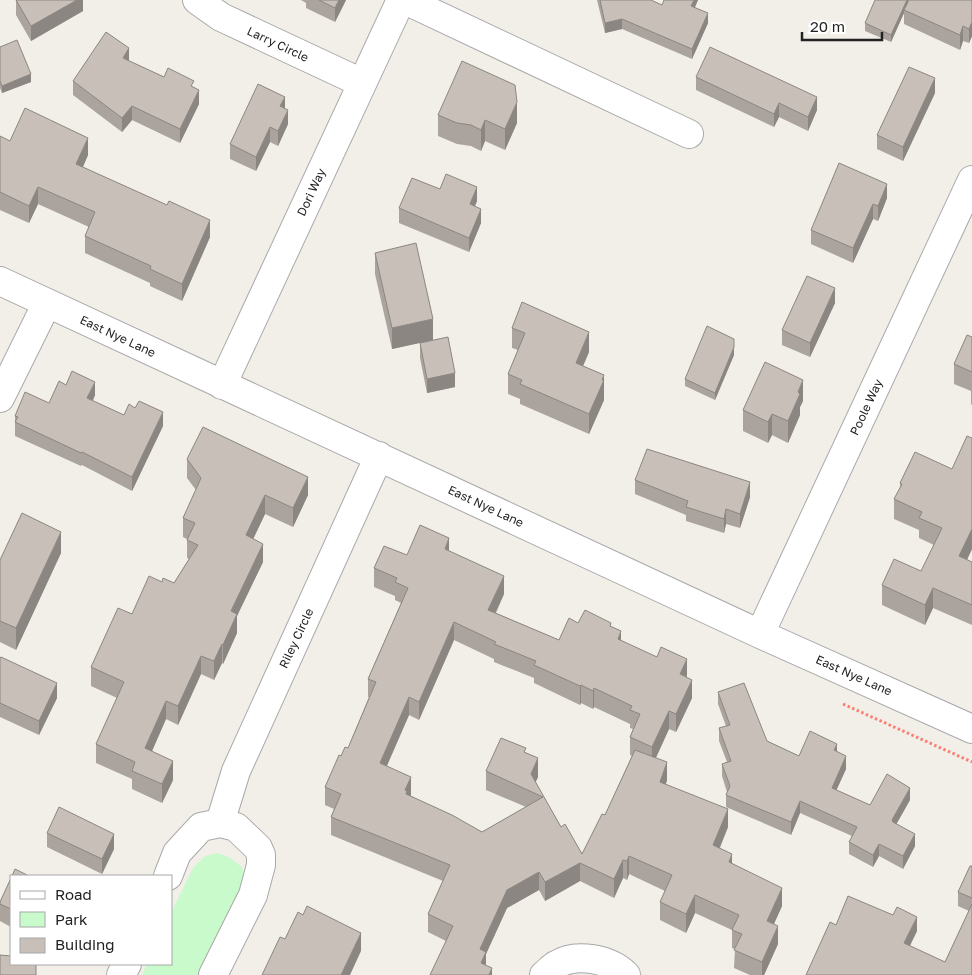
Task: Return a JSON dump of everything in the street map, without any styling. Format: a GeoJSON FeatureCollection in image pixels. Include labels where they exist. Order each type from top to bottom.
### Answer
{"type":"FeatureCollection","features":[{"type":"Feature","properties":{"kind":"street","name":"Larry Circle"},"geometry":{"type":"LineString","coordinates":[[197,0],[221,18],[362,83]]}},
{"type":"Feature","properties":{"kind":"street","name":"Dori Way"},"geometry":{"type":"LineString","coordinates":[[222,385],[401,0]]}},
{"type":"Feature","properties":{"kind":"street"},"geometry":{"type":"LineString","coordinates":[[405,0],[689,134]]}},
{"type":"Feature","properties":{"kind":"street","name":"Poole Way"},"geometry":{"type":"LineString","coordinates":[[760,634],[972,180]]}},
{"type":"Feature","properties":{"kind":"street","name":"East Nye Lane"},"geometry":{"type":"LineString","coordinates":[[0,281],[760,634],[972,729]]}},
{"type":"Feature","properties":{"kind":"street"},"geometry":{"type":"LineString","coordinates":[[0,398],[47,303]]}},
{"type":"Feature","properties":{"kind":"street","name":"Riley Circle"},"geometry":{"type":"LineString","coordinates":[[220,823],[236,771],[379,456]]}},
{"type":"Feature","properties":{"kind":"street"},"geometry":{"type":"LineString","coordinates":[[168,875],[177,853],[201,827],[220,823],[236,827],[258,848],[261,856],[261,865],[253,895],[213,975]]}},
{"type":"Feature","properties":{"kind":"street"},"geometry":{"type":"LineString","coordinates":[[544,975],[557,964],[575,959],[602,960],[626,975]]}},
{"type":"Feature","properties":{"kind":"path"},"geometry":{"type":"LineString","coordinates":[[839,702],[972,762]]}},
{"type":"Feature","properties":{"kind":"green space"},"geometry":{"type":"Polygon","coordinates":[[[218,853],[230,858],[242,867],[245,880],[207,975],[142,975],[147,965],[172,965],[172,911],[193,868],[205,856],[218,853]]]}},
{"type":"Feature","properties":{"kind":"building"},"geometry":{"type":"Polygon","coordinates":[[[16,0],[77,0],[31,26],[16,0]]]}},
{"type":"Feature","properties":{"kind":"building"},"geometry":{"type":"Polygon","coordinates":[[[319,0],[339,0],[335,8],[319,0]]]}},
{"type":"Feature","properties":{"kind":"building"},"geometry":{"type":"Polygon","coordinates":[[[600,0],[651,0],[662,5],[664,0],[694,0],[691,6],[708,13],[692,49],[622,19],[605,23],[600,0]]]}},
{"type":"Feature","properties":{"kind":"building"},"geometry":{"type":"Polygon","coordinates":[[[875,0],[907,0],[891,35],[865,23],[875,0]]]}},
{"type":"Feature","properties":{"kind":"building"},"geometry":{"type":"Polygon","coordinates":[[[909,0],[972,0],[972,22],[969,29],[963,26],[960,35],[904,10],[909,0]]]}},
{"type":"Feature","properties":{"kind":"building"},"geometry":{"type":"Polygon","coordinates":[[[106,32],[129,48],[123,58],[164,77],[168,68],[194,81],[191,86],[199,90],[180,129],[132,106],[122,118],[73,81],[106,32]]]}},
{"type":"Feature","properties":{"kind":"building"},"geometry":{"type":"Polygon","coordinates":[[[17,40],[31,74],[2,86],[0,81],[0,47],[17,40]]]}},
{"type":"Feature","properties":{"kind":"building"},"geometry":{"type":"Polygon","coordinates":[[[710,47],[817,97],[808,117],[779,103],[774,114],[696,77],[710,47]]]}},
{"type":"Feature","properties":{"kind":"building"},"geometry":{"type":"Polygon","coordinates":[[[462,61],[515,85],[517,102],[505,129],[485,120],[481,130],[438,115],[462,61]]]}},
{"type":"Feature","properties":{"kind":"building"},"geometry":{"type":"Polygon","coordinates":[[[909,67],[935,78],[903,147],[877,135],[909,67]]]}},
{"type":"Feature","properties":{"kind":"building"},"geometry":{"type":"Polygon","coordinates":[[[258,84],[285,97],[280,106],[288,110],[278,131],[270,127],[256,157],[230,144],[258,84]]]}},
{"type":"Feature","properties":{"kind":"building"},"geometry":{"type":"Polygon","coordinates":[[[25,108],[88,138],[76,164],[167,205],[169,201],[210,220],[182,284],[150,269],[151,266],[85,236],[95,212],[38,187],[29,206],[0,192],[0,136],[10,141],[25,108]]]}},
{"type":"Feature","properties":{"kind":"building"},"geometry":{"type":"Polygon","coordinates":[[[839,163],[887,184],[878,206],[873,204],[853,248],[811,230],[839,163]]]}},
{"type":"Feature","properties":{"kind":"building"},"geometry":{"type":"Polygon","coordinates":[[[446,174],[477,187],[470,204],[481,209],[469,238],[399,208],[412,178],[440,189],[446,174]]]}},
{"type":"Feature","properties":{"kind":"building"},"geometry":{"type":"Polygon","coordinates":[[[416,243],[433,319],[392,328],[375,253],[416,243]]]}},
{"type":"Feature","properties":{"kind":"building"},"geometry":{"type":"Polygon","coordinates":[[[807,276],[835,288],[810,343],[782,330],[807,276]]]}},
{"type":"Feature","properties":{"kind":"building"},"geometry":{"type":"Polygon","coordinates":[[[522,302],[589,332],[576,363],[604,375],[602,380],[604,380],[589,414],[520,384],[522,380],[508,374],[525,333],[512,328],[522,302]]]}},
{"type":"Feature","properties":{"kind":"building"},"geometry":{"type":"Polygon","coordinates":[[[707,326],[734,339],[734,347],[715,393],[685,379],[707,326]]]}},
{"type":"Feature","properties":{"kind":"building"},"geometry":{"type":"Polygon","coordinates":[[[967,335],[972,337],[972,372],[954,364],[967,335]]]}},
{"type":"Feature","properties":{"kind":"building"},"geometry":{"type":"Polygon","coordinates":[[[448,337],[455,373],[427,379],[420,343],[448,337]]]}},
{"type":"Feature","properties":{"kind":"building"},"geometry":{"type":"Polygon","coordinates":[[[765,362],[803,380],[798,392],[800,394],[788,421],[772,414],[768,422],[743,410],[765,362]]]}},
{"type":"Feature","properties":{"kind":"building"},"geometry":{"type":"Polygon","coordinates":[[[72,371],[95,382],[87,398],[124,415],[129,404],[135,408],[139,401],[163,412],[132,477],[15,422],[18,417],[15,416],[25,392],[49,403],[59,381],[66,385],[72,371]]]}},
{"type":"Feature","properties":{"kind":"building"},"geometry":{"type":"Polygon","coordinates":[[[203,427],[308,477],[293,508],[265,495],[246,535],[263,544],[231,611],[237,614],[223,645],[214,661],[201,656],[178,706],[166,701],[145,748],[173,761],[162,784],[132,771],[135,762],[96,744],[124,682],[91,667],[118,608],[132,614],[149,576],[162,582],[163,578],[174,583],[198,545],[187,540],[195,523],[183,518],[201,478],[187,459],[203,427]]]}},
{"type":"Feature","properties":{"kind":"building"},"geometry":{"type":"Polygon","coordinates":[[[967,436],[972,438],[972,529],[959,556],[972,562],[972,605],[933,588],[925,605],[882,585],[894,559],[921,571],[942,528],[919,518],[922,512],[894,499],[915,452],[952,469],[967,436]]]}},
{"type":"Feature","properties":{"kind":"building"},"geometry":{"type":"Polygon","coordinates":[[[647,449],[750,482],[740,514],[726,509],[724,519],[686,507],[688,501],[635,480],[647,449]]]}},
{"type":"Feature","properties":{"kind":"building"},"geometry":{"type":"Polygon","coordinates":[[[22,513],[61,532],[16,628],[0,621],[0,560],[22,513]]]}},
{"type":"Feature","properties":{"kind":"building"},"geometry":{"type":"Polygon","coordinates":[[[420,525],[449,538],[445,549],[504,576],[488,610],[559,640],[569,618],[578,623],[585,610],[611,623],[610,626],[621,631],[618,639],[657,657],[661,647],[687,659],[680,674],[692,680],[676,714],[669,711],[652,747],[630,737],[640,714],[630,710],[632,706],[594,688],[593,691],[534,665],[536,661],[494,644],[496,642],[454,622],[419,702],[409,697],[380,763],[411,777],[405,790],[407,791],[406,794],[452,815],[482,832],[543,797],[486,771],[501,738],[526,748],[524,752],[538,758],[531,774],[561,827],[565,824],[582,854],[602,814],[605,815],[635,750],[667,762],[660,782],[728,809],[713,845],[732,854],[729,862],[782,888],[767,921],[778,926],[762,962],[734,950],[742,934],[732,930],[739,915],[695,895],[686,914],[660,902],[672,875],[629,856],[627,861],[623,860],[614,879],[580,863],[545,882],[539,872],[507,890],[480,949],[486,952],[481,963],[492,968],[489,975],[430,975],[453,926],[428,914],[450,865],[331,817],[341,794],[325,787],[339,755],[341,756],[345,747],[348,748],[376,682],[368,679],[408,588],[395,582],[397,578],[374,568],[384,546],[407,555],[420,525]]]}},
{"type":"Feature","properties":{"kind":"building"},"geometry":{"type":"Polygon","coordinates":[[[1,657],[57,683],[39,721],[0,703],[1,657]]]}},
{"type":"Feature","properties":{"kind":"building"},"geometry":{"type":"Polygon","coordinates":[[[744,683],[767,741],[799,756],[810,731],[837,744],[834,750],[846,756],[832,788],[870,805],[887,774],[910,788],[892,820],[915,834],[903,856],[879,844],[873,855],[849,842],[857,827],[800,801],[791,822],[726,795],[730,786],[722,764],[731,761],[719,728],[730,725],[718,692],[744,683]]]}},
{"type":"Feature","properties":{"kind":"building"},"geometry":{"type":"Polygon","coordinates":[[[59,807],[114,834],[102,859],[47,833],[59,807]]]}},
{"type":"Feature","properties":{"kind":"building"},"geometry":{"type":"Polygon","coordinates":[[[970,866],[972,866],[972,898],[958,892],[970,866]]]}},
{"type":"Feature","properties":{"kind":"building"},"geometry":{"type":"Polygon","coordinates":[[[15,869],[27,875],[12,875],[15,869]]]}},
{"type":"Feature","properties":{"kind":"building"},"geometry":{"type":"Polygon","coordinates":[[[10,880],[10,909],[0,904],[10,880]]]}},
{"type":"Feature","properties":{"kind":"building"},"geometry":{"type":"Polygon","coordinates":[[[848,896],[893,915],[897,907],[917,917],[904,943],[945,962],[972,904],[972,975],[806,975],[830,922],[836,925],[848,896]]]}},
{"type":"Feature","properties":{"kind":"building"},"geometry":{"type":"Polygon","coordinates":[[[307,906],[361,933],[341,975],[262,975],[280,937],[285,939],[298,912],[303,915],[307,906]]]}},
{"type":"Feature","properties":{"kind":"building"},"geometry":{"type":"Polygon","coordinates":[[[0,955],[10,956],[10,965],[36,965],[36,975],[0,975],[0,955]]]}}]}
